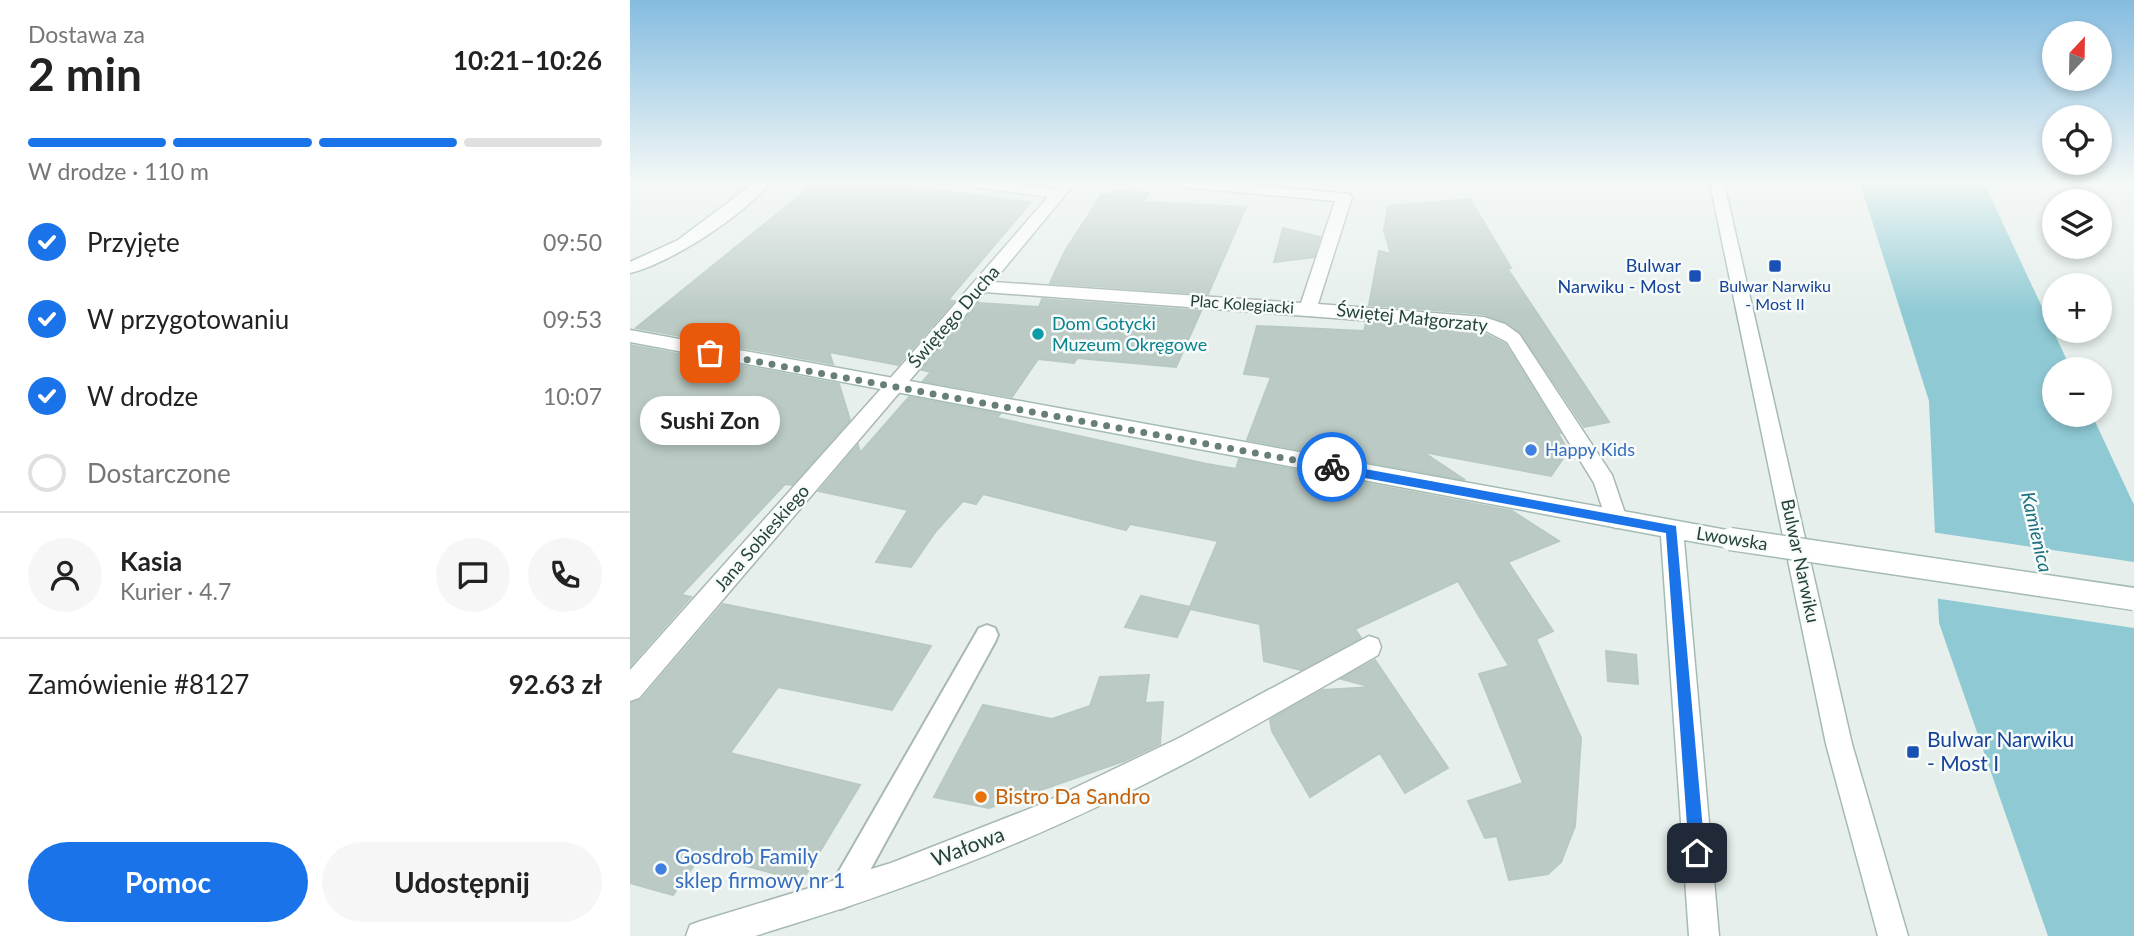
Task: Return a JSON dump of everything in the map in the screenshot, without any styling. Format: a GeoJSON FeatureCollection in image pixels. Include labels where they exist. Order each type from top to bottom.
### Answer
{"type":"FeatureCollection","features":[{"type":"Feature","properties":{"kind":"street"},"geometry":{"type":"LineString","coordinates":[[631,271],[685,244],[707,227]]}},
{"type":"Feature","properties":{"kind":"street","name":"Świętego Ducha"},"geometry":{"type":"LineString","coordinates":[[894,387],[1031,227]]}},
{"type":"Feature","properties":{"kind":"street","name":"Plac Kolegiacki"},"geometry":{"type":"LineString","coordinates":[[981,286],[1308,309],[1334,227]]}},
{"type":"Feature","properties":{"kind":"street","name":"Bulwar Narwiku"},"geometry":{"type":"LineString","coordinates":[[1726,227],[1839,744],[1893,936]]}},
{"type":"Feature","properties":{"kind":"street","name":"Świętej Małgorzaty"},"geometry":{"type":"LineString","coordinates":[[1308,309],[1469,321],[1499,328],[1513,338],[1604,481],[1616,519]]}},
{"type":"Feature","properties":{"kind":"street","name":"Lwowska"},"geometry":{"type":"LineString","coordinates":[[630,336],[1672,529],[2134,599]]}},
{"type":"Feature","properties":{"kind":"street","name":"Jana Sobieskiego"},"geometry":{"type":"LineString","coordinates":[[630,689],[894,387]]}},
{"type":"Feature","properties":{"kind":"street"},"geometry":{"type":"LineString","coordinates":[[1672,529],[1703,936]]}},
{"type":"Feature","properties":{"kind":"street","name":"Wałowa"},"geometry":{"type":"LineString","coordinates":[[701,936],[841,895],[1002,835],[1221,731],[1369,647]]}},
{"type":"Feature","properties":{"kind":"lane"},"geometry":{"type":"LineString","coordinates":[[841,895],[987,635]]}},
{"type":"Feature","properties":{"kind":"water","name":"Kamienica"},"geometry":{"type":"Polygon","coordinates":[[[1874,227],[2004,227],[2042,307],[2042,343],[2059,343],[2065,357],[2042,357],[2042,427],[2098,427],[2134,505],[2134,936],[2048,936],[1939,623],[1929,401],[1874,227]]]}},
{"type":"Feature","properties":{"kind":"pier"},"geometry":{"type":"Polygon","coordinates":[[[1931,532],[2134,562],[2134,628],[1934,598],[1931,532]]]}},
{"type":"Feature","properties":{"kind":"building"},"geometry":{"type":"Polygon","coordinates":[[[761,227],[1010,227],[948,300],[954,301],[898,365],[829,352],[833,364],[636,328],[761,227]]]}},
{"type":"Feature","properties":{"kind":"building"},"geometry":{"type":"Polygon","coordinates":[[[1081,227],[1237,227],[1208,294],[1050,283],[1065,251],[1081,227]]]}},
{"type":"Feature","properties":{"kind":"building"},"geometry":{"type":"Polygon","coordinates":[[[1385,227],[1486,227],[1511,268],[1507,268],[1609,422],[1584,427],[1521,333],[1506,322],[1484,314],[1369,305],[1379,251],[1391,254],[1385,227]]]}},
{"type":"Feature","properties":{"kind":"building"},"geometry":{"type":"Polygon","coordinates":[[[1283,228],[1320,237],[1314,257],[1274,262],[1283,228]]]}},
{"type":"Feature","properties":{"kind":"building","name":"Dom Gotycki Muzeum Okręgowe"},"geometry":{"type":"Polygon","coordinates":[[[1042,299],[1201,311],[1176,367],[1077,358],[1074,363],[1038,359],[1012,397],[923,381],[931,372],[922,370],[979,303],[1039,307],[1042,299]]]}},
{"type":"Feature","properties":{"kind":"building"},"geometry":{"type":"Polygon","coordinates":[[[1366,323],[1481,332],[1505,344],[1560,433],[1568,451],[1551,476],[1423,452],[1465,480],[1247,440],[1271,377],[1244,374],[1257,326],[1364,331],[1366,323]]]}},
{"type":"Feature","properties":{"kind":"building"},"geometry":{"type":"Polygon","coordinates":[[[630,345],[839,384],[850,420],[792,485],[785,484],[681,595],[691,597],[630,666],[630,345]]]}},
{"type":"Feature","properties":{"kind":"building"},"geometry":{"type":"Polygon","coordinates":[[[909,397],[1000,414],[997,418],[1207,464],[1236,469],[1239,459],[1512,511],[1559,541],[1508,562],[1553,631],[1536,639],[1581,738],[1575,826],[1561,862],[1548,874],[1509,880],[1497,836],[1485,838],[1468,801],[1523,783],[1479,674],[1509,666],[1458,581],[1355,629],[1361,638],[1301,670],[1264,661],[1260,624],[1190,609],[1177,637],[1125,627],[1141,596],[1190,607],[1218,541],[1130,524],[1126,530],[983,494],[976,504],[963,501],[936,531],[911,567],[876,562],[908,510],[819,491],[858,445],[860,453],[909,397]]]}},
{"type":"Feature","properties":{"kind":"building"},"geometry":{"type":"Polygon","coordinates":[[[723,604],[931,646],[892,710],[778,687],[730,753],[860,785],[802,881],[702,854],[673,895],[630,883],[630,703],[641,700],[723,604]]]}},
{"type":"Feature","properties":{"kind":"building"},"geometry":{"type":"Polygon","coordinates":[[[1606,651],[1636,655],[1638,684],[1608,681],[1606,651]]]}},
{"type":"Feature","properties":{"kind":"building"},"geometry":{"type":"Polygon","coordinates":[[[1375,660],[1448,768],[1405,793],[1380,753],[1310,797],[1272,731],[1270,720],[1323,690],[1372,687],[1341,679],[1375,660]]]}},
{"type":"Feature","properties":{"kind":"building"},"geometry":{"type":"Polygon","coordinates":[[[1149,675],[1145,703],[1163,702],[1160,744],[1124,761],[989,808],[934,797],[983,705],[1052,719],[1090,706],[1100,677],[1149,675]]]}},
{"type":"Feature","properties":{"kind":"way so far"},"geometry":{"type":"LineString","coordinates":[[710,353],[1332,467]]}},
{"type":"Feature","properties":{"kind":"place","name":"Bulwar Narwiku - Most II"},"geometry":{"type":"Point","coordinates":[1775,266]}},
{"type":"Feature","properties":{"kind":"place","name":"Bulwar Narwiku - Most"},"geometry":{"type":"Point","coordinates":[1695,276]}},
{"type":"Feature","properties":{"kind":"place","name":"Dom Gotycki Muzeum Okręgowe"},"geometry":{"type":"Point","coordinates":[1038,334]}},
{"type":"Feature","properties":{"kind":"place","name":"Sushi Zon"},"geometry":{"type":"Point","coordinates":[710,353]}},
{"type":"Feature","properties":{"kind":"place","name":"Happy Kids"},"geometry":{"type":"Point","coordinates":[1531,450]}},
{"type":"Feature","properties":{"kind":"place","name":"Bulwar Narwiku - Most I"},"geometry":{"type":"Point","coordinates":[1913,752]}},
{"type":"Feature","properties":{"kind":"place","name":"Bistro Da Sandro"},"geometry":{"type":"Point","coordinates":[981,797]}},
{"type":"Feature","properties":{"kind":"place","name":"Gosdrob Family sklep firmowy nr 1"},"geometry":{"type":"Point","coordinates":[661,869]}},
{"type":"Feature","properties":{"kind":"route"},"geometry":{"type":"LineString","coordinates":[[1332,467],[1672,529],[1697,853]]}}]}
